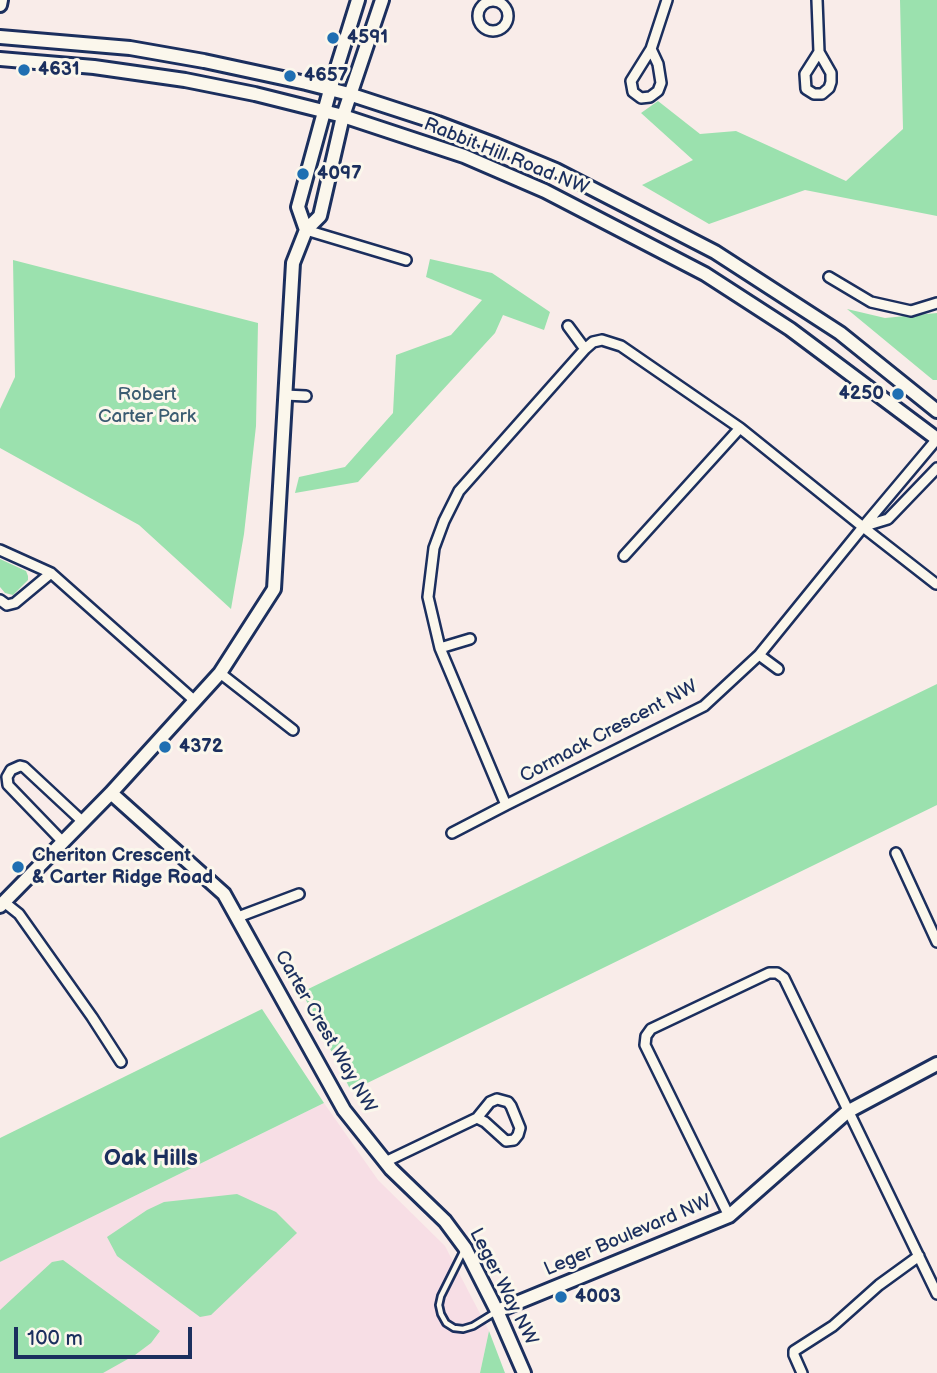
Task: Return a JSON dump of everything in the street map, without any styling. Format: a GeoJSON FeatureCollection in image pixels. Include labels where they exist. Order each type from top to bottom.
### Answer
{"type":"FeatureCollection","features":[{"type":"Feature","properties":{"kind":"street"},"geometry":{"type":"LineString","coordinates":[[306,230],[298,207],[358,0]]}},
{"type":"Feature","properties":{"kind":"street"},"geometry":{"type":"LineString","coordinates":[[121,1062],[19,914],[2,904],[111,793],[220,673],[274,589],[293,263],[306,230],[320,216],[349,94],[382,0]]}},
{"type":"Feature","properties":{"kind":"street"},"geometry":{"type":"LineString","coordinates":[[651,50],[658,64],[661,83],[657,91],[649,97],[641,98],[633,92],[631,81],[651,50],[667,0]]}},
{"type":"Feature","properties":{"kind":"street"},"geometry":{"type":"LineString","coordinates":[[817,0],[819,52]]}},
{"type":"Feature","properties":{"kind":"street","name":"Rabbit Hill Road NW"},"geometry":{"type":"LineString","coordinates":[[0,37],[130,48],[204,61],[349,94],[438,123],[544,165],[715,252],[839,333],[937,411]]}},
{"type":"Feature","properties":{"kind":"street","name":"Rabbit Hill Road NW"},"geometry":{"type":"LineString","coordinates":[[0,59],[94,67],[185,80],[324,110],[464,156],[545,191],[705,274],[790,329],[937,439]]}},
{"type":"Feature","properties":{"kind":"street"},"geometry":{"type":"LineString","coordinates":[[306,230],[406,260]]}},
{"type":"Feature","properties":{"kind":"street"},"geometry":{"type":"LineString","coordinates":[[830,277],[871,302],[911,311],[937,303]]}},
{"type":"Feature","properties":{"kind":"street"},"geometry":{"type":"LineString","coordinates":[[568,326],[585,349],[593,342],[602,340],[621,346],[740,428],[936,584]]}},
{"type":"Feature","properties":{"kind":"street","name":"Cormack Crescent NW"},"geometry":{"type":"LineString","coordinates":[[506,805],[440,648],[428,597],[434,548],[459,491],[585,349]]}},
{"type":"Feature","properties":{"kind":"street"},"geometry":{"type":"LineString","coordinates":[[285,395],[306,396]]}},
{"type":"Feature","properties":{"kind":"street"},"geometry":{"type":"LineString","coordinates":[[624,556],[740,428]]}},
{"type":"Feature","properties":{"kind":"street","name":"Cormack Crescent NW"},"geometry":{"type":"LineString","coordinates":[[452,834],[704,706],[759,655],[937,439]]}},
{"type":"Feature","properties":{"kind":"street","name":"Cormack Crescent NW"},"geometry":{"type":"LineString","coordinates":[[863,527],[888,519],[937,468]]}},
{"type":"Feature","properties":{"kind":"street"},"geometry":{"type":"LineString","coordinates":[[0,550],[51,573],[195,701]]}},
{"type":"Feature","properties":{"kind":"street"},"geometry":{"type":"LineString","coordinates":[[0,600],[7,605],[15,603],[51,573]]}},
{"type":"Feature","properties":{"kind":"street"},"geometry":{"type":"LineString","coordinates":[[440,648],[470,639]]}},
{"type":"Feature","properties":{"kind":"street"},"geometry":{"type":"LineString","coordinates":[[759,655],[778,669]]}},
{"type":"Feature","properties":{"kind":"street"},"geometry":{"type":"LineString","coordinates":[[220,673],[293,730]]}},
{"type":"Feature","properties":{"kind":"street"},"geometry":{"type":"LineString","coordinates":[[62,841],[8,785],[7,777],[11,770],[24,767],[82,821]]}},
{"type":"Feature","properties":{"kind":"street","name":"Carter Crest Way NW"},"geometry":{"type":"LineString","coordinates":[[111,793],[224,894],[344,1110],[385,1162]]}},
{"type":"Feature","properties":{"kind":"street"},"geometry":{"type":"LineString","coordinates":[[896,853],[937,943]]}},
{"type":"Feature","properties":{"kind":"street"},"geometry":{"type":"LineString","coordinates":[[237,917],[299,894]]}},
{"type":"Feature","properties":{"kind":"street"},"geometry":{"type":"LineString","coordinates":[[729,1216],[645,1045],[646,1037],[651,1029],[769,973],[777,973],[784,978],[937,1294]]}},
{"type":"Feature","properties":{"kind":"street","name":"Leger Boulevard NW"},"geometry":{"type":"LineString","coordinates":[[497,1311],[729,1216],[847,1112],[937,1064]]}},
{"type":"Feature","properties":{"kind":"street"},"geometry":{"type":"LineString","coordinates":[[385,1162],[477,1118],[490,1102],[497,1099],[511,1106],[520,1128],[518,1135],[514,1140],[506,1142],[477,1118]]}},
{"type":"Feature","properties":{"kind":"street","name":"Leger Way NW"},"geometry":{"type":"LineString","coordinates":[[385,1162],[435,1210],[465,1248],[524,1373]]}},
{"type":"Feature","properties":{"kind":"street"},"geometry":{"type":"LineString","coordinates":[[802,1373],[794,1351],[833,1326],[879,1284],[919,1256]]}},
{"type":"Feature","properties":{"kind":"lane"},"geometry":{"type":"LineString","coordinates":[[465,1248],[441,1296],[440,1314],[446,1323],[463,1329],[497,1311]]}},
{"type":"Feature","properties":{"kind":"shaded area"},"geometry":{"type":"Polygon","coordinates":[[[324,1103],[378,1180],[445,1246],[489,1331],[480,1373],[0,1373],[0,1262],[324,1103]]]}},
{"type":"Feature","properties":{"kind":"green space"},"geometry":{"type":"Polygon","coordinates":[[[900,0],[937,0],[937,216],[805,190],[709,224],[642,185],[693,160],[641,113],[658,101],[700,134],[736,131],[846,181],[903,129],[900,0]]]}},
{"type":"Feature","properties":{"kind":"green space"},"geometry":{"type":"Polygon","coordinates":[[[430,259],[492,273],[550,312],[544,330],[503,315],[495,333],[358,482],[295,493],[299,477],[345,467],[393,413],[396,355],[451,335],[482,300],[426,277],[430,259]]]}},
{"type":"Feature","properties":{"kind":"green space","name":"Robert Carter Park"},"geometry":{"type":"Polygon","coordinates":[[[13,260],[258,323],[256,426],[244,534],[231,609],[139,525],[0,448],[0,409],[15,377],[13,260]]]}},
{"type":"Feature","properties":{"kind":"green space"},"geometry":{"type":"Polygon","coordinates":[[[847,309],[885,318],[937,313],[937,380],[933,380],[847,309]]]}},
{"type":"Feature","properties":{"kind":"green space"},"geometry":{"type":"Polygon","coordinates":[[[0,559],[26,571],[28,576],[28,580],[13,595],[5,593],[0,587],[0,559]]]}},
{"type":"Feature","properties":{"kind":"green space"},"geometry":{"type":"Polygon","coordinates":[[[937,684],[937,805],[351,1091],[302,992],[937,684]]]}},
{"type":"Feature","properties":{"kind":"green space"},"geometry":{"type":"Polygon","coordinates":[[[262,1009],[324,1103],[0,1262],[0,1138],[262,1009]]]}},
{"type":"Feature","properties":{"kind":"green space"},"geometry":{"type":"Polygon","coordinates":[[[237,1194],[276,1212],[297,1233],[211,1315],[200,1317],[117,1256],[107,1237],[164,1202],[237,1194]]]}},
{"type":"Feature","properties":{"kind":"green space"},"geometry":{"type":"Polygon","coordinates":[[[63,1260],[160,1331],[151,1343],[135,1355],[103,1373],[0,1373],[0,1310],[52,1262],[63,1260]]]}},
{"type":"Feature","properties":{"kind":"green space"},"geometry":{"type":"Polygon","coordinates":[[[489,1331],[505,1373],[480,1373],[489,1331]]]}},
{"type":"Feature","properties":{"kind":"place","name":"4591"},"geometry":{"type":"Point","coordinates":[333,38]}},
{"type":"Feature","properties":{"kind":"place","name":"4631"},"geometry":{"type":"Point","coordinates":[24,70]}},
{"type":"Feature","properties":{"kind":"place","name":"4657"},"geometry":{"type":"Point","coordinates":[290,76]}},
{"type":"Feature","properties":{"kind":"place","name":"4097"},"geometry":{"type":"Point","coordinates":[303,174]}},
{"type":"Feature","properties":{"kind":"place","name":"4250"},"geometry":{"type":"Point","coordinates":[898,394]}},
{"type":"Feature","properties":{"kind":"place","name":"4372"},"geometry":{"type":"Point","coordinates":[165,747]}},
{"type":"Feature","properties":{"kind":"place","name":"Cheriton Crescent & Carter Ridge Road"},"geometry":{"type":"Point","coordinates":[18,867]}},
{"type":"Feature","properties":{"kind":"place","name":"4003"},"geometry":{"type":"Point","coordinates":[561,1297]}},
{"type":"Feature","properties":{"kind":"district","name":"Oak Hills"},"geometry":{"type":"Point","coordinates":[151,1159]}}]}
